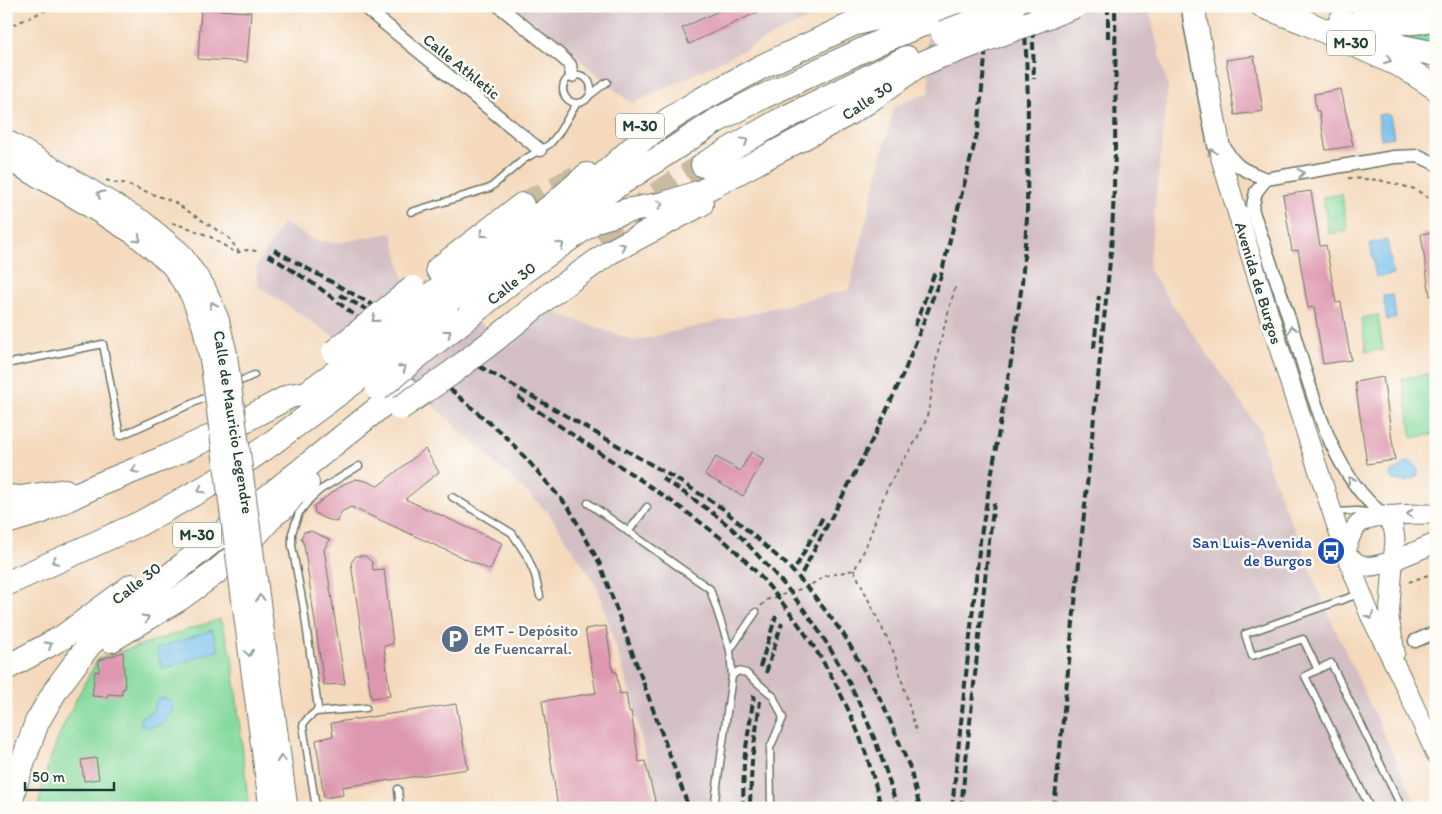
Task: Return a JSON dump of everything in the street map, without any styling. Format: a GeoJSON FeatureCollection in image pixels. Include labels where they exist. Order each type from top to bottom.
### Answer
{"type":"FeatureCollection","features":[{"type":"Feature","properties":{"kind":"highway"},"geometry":{"type":"LineString","coordinates":[[6,522],[40,512],[228,429],[290,396],[302,378],[374,383],[450,374],[483,328],[598,230],[626,195],[718,135],[807,90],[941,26],[1013,6]]}},
{"type":"Feature","properties":{"kind":"highway"},"geometry":{"type":"LineString","coordinates":[[703,165],[941,26],[1029,6]]}},
{"type":"Feature","properties":{"kind":"highway"},"geometry":{"type":"LineString","coordinates":[[10,808],[14,787],[37,722],[57,688],[89,645],[374,383],[431,298],[585,192],[644,138],[692,105],[761,67],[853,24],[941,26],[1044,6]]}},
{"type":"Feature","properties":{"kind":"highway"},"geometry":{"type":"LineString","coordinates":[[941,26],[951,48],[1060,6]]}},
{"type":"Feature","properties":{"kind":"highway","name":"Calle 30"},"geometry":{"type":"LineString","coordinates":[[941,26],[950,54],[1075,6]]}},
{"type":"Feature","properties":{"kind":"highway","name":"M-30"},"geometry":{"type":"LineString","coordinates":[[1263,6],[1305,22],[1404,67],[1436,88]]}},
{"type":"Feature","properties":{"kind":"highway"},"geometry":{"type":"LineString","coordinates":[[1305,6],[1402,47],[1436,54]]}},
{"type":"Feature","properties":{"kind":"highway"},"geometry":{"type":"LineString","coordinates":[[1362,6],[1381,17],[1402,22],[1429,20],[1436,17]]}},
{"type":"Feature","properties":{"kind":"highway","name":"M-30"},"geometry":{"type":"LineString","coordinates":[[431,298],[554,205],[585,178],[617,144],[644,122],[704,83],[815,28],[850,13],[887,15]]}},
{"type":"Feature","properties":{"kind":"highway"},"geometry":{"type":"LineString","coordinates":[[712,109],[773,74],[865,32],[887,15],[941,26]]}},
{"type":"Feature","properties":{"kind":"highway","name":"Calle 30"},"geometry":{"type":"LineString","coordinates":[[598,230],[626,211],[664,204],[701,192],[860,107],[917,66],[941,26]]}},
{"type":"Feature","properties":{"kind":"highway"},"geometry":{"type":"LineString","coordinates":[[483,328],[551,294],[610,252],[831,133],[860,107]]}},
{"type":"Feature","properties":{"kind":"highway"},"geometry":{"type":"LineString","coordinates":[[25,758],[47,716],[86,662],[114,637],[179,599],[216,573],[245,547],[274,513],[283,508],[293,495],[314,477],[431,298],[522,205]]}},
{"type":"Feature","properties":{"kind":"highway","name":"Calle 30"},"geometry":{"type":"LineString","coordinates":[[6,668],[63,637],[113,601],[374,383],[428,348],[483,328]]}},
{"type":"Feature","properties":{"kind":"highway"},"geometry":{"type":"LineString","coordinates":[[6,584],[140,523],[180,502],[215,482],[299,423],[374,383]]}},
{"type":"Feature","properties":{"kind":"highway"},"geometry":{"type":"LineString","coordinates":[[6,497],[21,498],[91,488]]}},
{"type":"Feature","properties":{"kind":"street","name":"Calle Athletic"},"geometry":{"type":"LineString","coordinates":[[363,6],[540,150]]}},
{"type":"Feature","properties":{"kind":"street"},"geometry":{"type":"LineString","coordinates":[[499,6],[563,58],[570,65],[572,76]]}},
{"type":"Feature","properties":{"kind":"street","name":"Avenida de Burgos"},"geometry":{"type":"LineString","coordinates":[[1196,6],[1219,137],[1221,159],[1293,393],[1360,594],[1436,754]]}},
{"type":"Feature","properties":{"kind":"street"},"geometry":{"type":"LineString","coordinates":[[1219,137],[1231,160],[1248,172],[1266,179],[1394,157],[1419,156],[1436,164]]}},
{"type":"Feature","properties":{"kind":"street","name":"Calle de Mauricio Legendre"},"geometry":{"type":"LineString","coordinates":[[6,139],[144,221],[181,252],[205,286],[219,319],[227,352],[288,808]]}},
{"type":"Feature","properties":{"kind":"street","name":"Calle de Mauricio Legendre"},"geometry":{"type":"LineString","coordinates":[[8,162],[64,192],[134,235],[171,266],[190,295],[202,326],[210,362],[269,808]]}},
{"type":"Feature","properties":{"kind":"street","name":"Avenida de Burgos"},"geometry":{"type":"LineString","coordinates":[[1266,179],[1256,192],[1252,209],[1310,387],[1330,440],[1353,484],[1370,505],[1384,515],[1394,531],[1396,547],[1389,618],[1401,677]]}},
{"type":"Feature","properties":{"kind":"street"},"geometry":{"type":"LineString","coordinates":[[1436,514],[1370,517],[1360,523],[1348,541],[1346,554],[1356,563],[1367,567],[1395,560],[1436,543]]}},
{"type":"Feature","properties":{"kind":"street"},"geometry":{"type":"LineString","coordinates":[[1415,641],[1436,632]]}},
{"type":"Feature","properties":{"kind":"lane"},"geometry":{"type":"LineString","coordinates":[[1186,6],[1187,24],[1201,100],[1217,173]]}},
{"type":"Feature","properties":{"kind":"lane"},"geometry":{"type":"LineString","coordinates":[[590,95],[591,85],[581,76],[572,76],[565,83],[564,92],[568,100],[577,103],[585,101],[607,82]]}},
{"type":"Feature","properties":{"kind":"lane"},"geometry":{"type":"LineString","coordinates":[[411,212],[490,188],[523,160],[550,144],[577,103]]}},
{"type":"Feature","properties":{"kind":"lane"},"geometry":{"type":"LineString","coordinates":[[1251,281],[1325,508],[1332,512],[1357,511],[1384,515]]}},
{"type":"Feature","properties":{"kind":"lane"},"geometry":{"type":"LineString","coordinates":[[6,364],[104,344],[120,436],[218,392]]}},
{"type":"Feature","properties":{"kind":"lane"},"geometry":{"type":"LineString","coordinates":[[227,387],[254,375]]}},
{"type":"Feature","properties":{"kind":"lane"},"geometry":{"type":"LineString","coordinates":[[316,712],[318,708],[303,604],[292,546],[292,533],[299,513],[310,499],[320,490],[359,466]]}},
{"type":"Feature","properties":{"kind":"lane"},"geometry":{"type":"LineString","coordinates":[[452,497],[512,533],[527,556],[535,575],[540,596]]}},
{"type":"Feature","properties":{"kind":"lane"},"geometry":{"type":"LineString","coordinates":[[588,503],[710,589],[730,650],[732,676],[714,808]]}},
{"type":"Feature","properties":{"kind":"lane"},"geometry":{"type":"LineString","coordinates":[[628,532],[647,506]]}},
{"type":"Feature","properties":{"kind":"lane"},"geometry":{"type":"LineString","coordinates":[[1318,670],[1303,639],[1252,656],[1245,634],[1360,594]]}},
{"type":"Feature","properties":{"kind":"lane"},"geometry":{"type":"LineString","coordinates":[[730,650],[756,612]]}},
{"type":"Feature","properties":{"kind":"lane"},"geometry":{"type":"LineString","coordinates":[[1370,808],[1306,676],[1331,663],[1402,808]]}},
{"type":"Feature","properties":{"kind":"lane"},"geometry":{"type":"LineString","coordinates":[[732,676],[738,671],[746,673],[773,696],[783,718],[770,748],[771,808]]}},
{"type":"Feature","properties":{"kind":"lane"},"geometry":{"type":"LineString","coordinates":[[316,808],[303,726],[304,721],[316,712],[366,708]]}},
{"type":"Feature","properties":{"kind":"lane"},"geometry":{"type":"LineString","coordinates":[[398,789],[400,808]]}},
{"type":"Feature","properties":{"kind":"path"},"geometry":{"type":"LineString","coordinates":[[6,28],[55,6]]}},
{"type":"Feature","properties":{"kind":"path"},"geometry":{"type":"LineString","coordinates":[[1340,177],[1379,180],[1415,189],[1436,202]]}},
{"type":"Feature","properties":{"kind":"path"},"geometry":{"type":"LineString","coordinates":[[101,182],[106,180],[119,184],[123,183],[174,202],[229,238],[239,252]]}},
{"type":"Feature","properties":{"kind":"path"},"geometry":{"type":"LineString","coordinates":[[164,222],[196,231],[228,246],[232,251],[257,251]]}},
{"type":"Feature","properties":{"kind":"path"},"geometry":{"type":"LineString","coordinates":[[756,612],[766,600],[807,587],[826,576],[854,570],[864,554],[887,489],[918,438],[925,421],[931,399],[941,340],[956,284]]}},
{"type":"Feature","properties":{"kind":"path"},"geometry":{"type":"LineString","coordinates":[[854,570],[894,653],[917,734]]}},
{"type":"Feature","properties":{"kind":"path"},"geometry":{"type":"LineString","coordinates":[[1409,582],[1436,572]]}},
{"type":"Feature","properties":{"kind":"shaded area"},"geometry":{"type":"Polygon","coordinates":[[[515,6],[834,6],[632,104],[515,6]]]}},
{"type":"Feature","properties":{"kind":"shaded area"},"geometry":{"type":"Polygon","coordinates":[[[925,6],[1148,6],[1168,88],[1148,269],[1260,430],[1269,467],[1325,607],[1418,808],[659,808],[630,692],[597,586],[548,512],[423,396],[258,286],[256,268],[283,222],[313,240],[337,243],[392,233],[403,277],[493,331],[548,310],[635,341],[849,290],[894,107],[930,92],[925,6]]]}},
{"type":"Feature","properties":{"kind":"green space"},"geometry":{"type":"Polygon","coordinates":[[[1384,6],[1436,6],[1413,11],[1384,6]]]}},
{"type":"Feature","properties":{"kind":"green space"},"geometry":{"type":"Polygon","coordinates":[[[1436,30],[1436,46],[1413,42],[1412,35],[1436,30]]]}},
{"type":"Feature","properties":{"kind":"green space"},"geometry":{"type":"Polygon","coordinates":[[[1342,194],[1347,231],[1329,234],[1323,197],[1342,194]]]}},
{"type":"Feature","properties":{"kind":"green space"},"geometry":{"type":"Polygon","coordinates":[[[1378,315],[1383,350],[1366,352],[1361,318],[1378,315]]]}},
{"type":"Feature","properties":{"kind":"green space"},"geometry":{"type":"Polygon","coordinates":[[[1433,373],[1436,391],[1436,434],[1412,438],[1402,379],[1433,373]]]}},
{"type":"Feature","properties":{"kind":"green space"},"geometry":{"type":"Polygon","coordinates":[[[220,619],[232,655],[249,808],[38,808],[47,769],[61,731],[98,659],[220,619]]]}},
{"type":"Feature","properties":{"kind":"water"},"geometry":{"type":"Polygon","coordinates":[[[1387,114],[1390,116],[1394,137],[1381,139],[1378,115],[1387,114]]]}},
{"type":"Feature","properties":{"kind":"water"},"geometry":{"type":"Polygon","coordinates":[[[1387,240],[1393,274],[1376,277],[1370,243],[1387,240]]]}},
{"type":"Feature","properties":{"kind":"water"},"geometry":{"type":"Polygon","coordinates":[[[1393,295],[1396,318],[1387,320],[1383,296],[1393,295]]]}},
{"type":"Feature","properties":{"kind":"water"},"geometry":{"type":"Polygon","coordinates":[[[1407,462],[1413,463],[1416,466],[1418,471],[1417,477],[1407,482],[1393,480],[1390,476],[1392,471],[1397,470],[1407,462]]]}},
{"type":"Feature","properties":{"kind":"water"},"geometry":{"type":"Polygon","coordinates":[[[212,630],[219,650],[163,669],[156,649],[212,630]]]}},
{"type":"Feature","properties":{"kind":"water"},"geometry":{"type":"Polygon","coordinates":[[[161,698],[169,700],[172,705],[169,716],[157,726],[141,725],[140,718],[153,711],[156,702],[161,698]]]}},
{"type":"Feature","properties":{"kind":"building"},"geometry":{"type":"Polygon","coordinates":[[[722,6],[771,6],[689,44],[682,28],[723,9],[722,6]]]}},
{"type":"Feature","properties":{"kind":"building"},"geometry":{"type":"Polygon","coordinates":[[[201,9],[251,12],[247,62],[198,59],[201,9]]]}},
{"type":"Feature","properties":{"kind":"building"},"geometry":{"type":"Polygon","coordinates":[[[1254,56],[1263,111],[1235,115],[1226,60],[1254,56]]]}},
{"type":"Feature","properties":{"kind":"building"},"geometry":{"type":"Polygon","coordinates":[[[1341,89],[1353,146],[1326,150],[1319,111],[1316,111],[1314,94],[1341,89]]]}},
{"type":"Feature","properties":{"kind":"building"},"geometry":{"type":"Polygon","coordinates":[[[1311,191],[1320,246],[1326,245],[1336,303],[1341,302],[1351,360],[1323,364],[1314,307],[1308,308],[1298,250],[1292,251],[1283,195],[1311,191]]]}},
{"type":"Feature","properties":{"kind":"building"},"geometry":{"type":"Polygon","coordinates":[[[1436,232],[1436,296],[1430,296],[1421,234],[1436,232]]]}},
{"type":"Feature","properties":{"kind":"building"},"geometry":{"type":"Polygon","coordinates":[[[1383,377],[1395,460],[1367,464],[1355,382],[1383,377]]]}},
{"type":"Feature","properties":{"kind":"building"},"geometry":{"type":"Polygon","coordinates":[[[425,449],[439,472],[405,499],[502,543],[490,570],[351,507],[341,512],[337,522],[323,518],[315,513],[314,506],[344,484],[356,479],[378,486],[425,449]]]}},
{"type":"Feature","properties":{"kind":"building"},"geometry":{"type":"Polygon","coordinates":[[[751,452],[764,459],[743,496],[705,475],[716,457],[740,471],[751,452]]]}},
{"type":"Feature","properties":{"kind":"building"},"geometry":{"type":"Polygon","coordinates":[[[311,531],[330,540],[324,549],[345,684],[324,685],[304,545],[301,538],[304,532],[311,531]]]}},
{"type":"Feature","properties":{"kind":"building"},"geometry":{"type":"Polygon","coordinates":[[[356,556],[365,556],[372,562],[373,570],[384,569],[393,644],[384,646],[390,696],[371,698],[351,563],[356,556]]]}},
{"type":"Feature","properties":{"kind":"building"},"geometry":{"type":"Polygon","coordinates":[[[606,626],[613,672],[616,671],[620,694],[626,693],[629,712],[631,711],[639,762],[645,761],[657,808],[558,808],[542,701],[596,693],[585,629],[606,626]]]}},
{"type":"Feature","properties":{"kind":"building"},"geometry":{"type":"Polygon","coordinates":[[[123,652],[125,689],[122,689],[122,695],[92,696],[95,671],[99,672],[99,660],[123,652]]]}},
{"type":"Feature","properties":{"kind":"building"},"geometry":{"type":"Polygon","coordinates":[[[456,704],[468,769],[342,787],[343,795],[324,798],[316,740],[333,736],[331,723],[456,704]]]}},
{"type":"Feature","properties":{"kind":"building"},"geometry":{"type":"Polygon","coordinates":[[[96,758],[99,779],[84,781],[81,760],[96,758]]]}},
{"type":"Feature","properties":{"kind":"tunnel"},"geometry":{"type":"LineString","coordinates":[[667,132],[712,109]]}},
{"type":"Feature","properties":{"kind":"tunnel"},"geometry":{"type":"LineString","coordinates":[[600,240],[655,195],[703,165]]}},
{"type":"Feature","properties":{"kind":"tunnel"},"geometry":{"type":"LineString","coordinates":[[522,205],[581,175]]}},
{"type":"Feature","properties":{"kind":"railway"},"geometry":{"type":"LineString","coordinates":[[802,573],[879,427],[905,370],[940,279],[978,130],[985,58],[987,6]]}},
{"type":"Feature","properties":{"kind":"railway"},"geometry":{"type":"LineString","coordinates":[[952,808],[980,541],[1014,344],[1022,283],[1027,218],[1028,99],[1024,6]]}},
{"type":"Feature","properties":{"kind":"railway"},"geometry":{"type":"LineString","coordinates":[[1032,6],[1034,79]]}},
{"type":"Feature","properties":{"kind":"railway"},"geometry":{"type":"LineString","coordinates":[[1108,6],[1108,41]]}},
{"type":"Feature","properties":{"kind":"railway"},"geometry":{"type":"LineString","coordinates":[[1054,808],[1111,251],[1114,190],[1115,6]]}},
{"type":"Feature","properties":{"kind":"railway"},"geometry":{"type":"LineString","coordinates":[[274,250],[389,314]]}},
{"type":"Feature","properties":{"kind":"railway"},"geometry":{"type":"LineString","coordinates":[[268,255],[317,286],[371,328]]}},
{"type":"Feature","properties":{"kind":"railway"},"geometry":{"type":"LineString","coordinates":[[915,326],[935,272]]}},
{"type":"Feature","properties":{"kind":"railway"},"geometry":{"type":"LineString","coordinates":[[340,295],[382,318]]}},
{"type":"Feature","properties":{"kind":"railway"},"geometry":{"type":"LineString","coordinates":[[1094,348],[1099,296]]}},
{"type":"Feature","properties":{"kind":"railway"},"geometry":{"type":"LineString","coordinates":[[458,354],[678,480],[722,508],[786,564],[809,589],[844,635],[882,702],[910,768],[920,808]]}},
{"type":"Feature","properties":{"kind":"railway"},"geometry":{"type":"LineString","coordinates":[[431,373],[506,437],[569,508],[600,564],[689,808]]}},
{"type":"Feature","properties":{"kind":"railway"},"geometry":{"type":"LineString","coordinates":[[518,397],[696,519],[743,558],[763,580],[812,643],[841,695],[865,750],[881,808]]}},
{"type":"Feature","properties":{"kind":"railway"},"geometry":{"type":"LineString","coordinates":[[662,478],[706,508],[739,535],[786,587],[808,615],[828,645],[861,707],[875,740],[897,808]]}},
{"type":"Feature","properties":{"kind":"railway"},"geometry":{"type":"LineString","coordinates":[[961,808],[994,503]]}},
{"type":"Feature","properties":{"kind":"railway"},"geometry":{"type":"LineString","coordinates":[[796,567],[824,515]]}},
{"type":"Feature","properties":{"kind":"railway"},"geometry":{"type":"LineString","coordinates":[[760,667],[776,616]]}},
{"type":"Feature","properties":{"kind":"railway"},"geometry":{"type":"LineString","coordinates":[[766,673],[782,623]]}},
{"type":"Feature","properties":{"kind":"railway"},"geometry":{"type":"LineString","coordinates":[[743,808],[744,761],[754,695]]}},
{"type":"Feature","properties":{"kind":"railway"},"geometry":{"type":"LineString","coordinates":[[750,803],[752,761],[760,701]]}},
{"type":"Feature","properties":{"kind":"place","name":"San Luis-Avenida de Burgos"},"geometry":{"type":"Point","coordinates":[1331,551]}},
{"type":"Feature","properties":{"kind":"place","name":"EMT - Depósito de Fuencarral."},"geometry":{"type":"Point","coordinates":[455,639]}}]}
